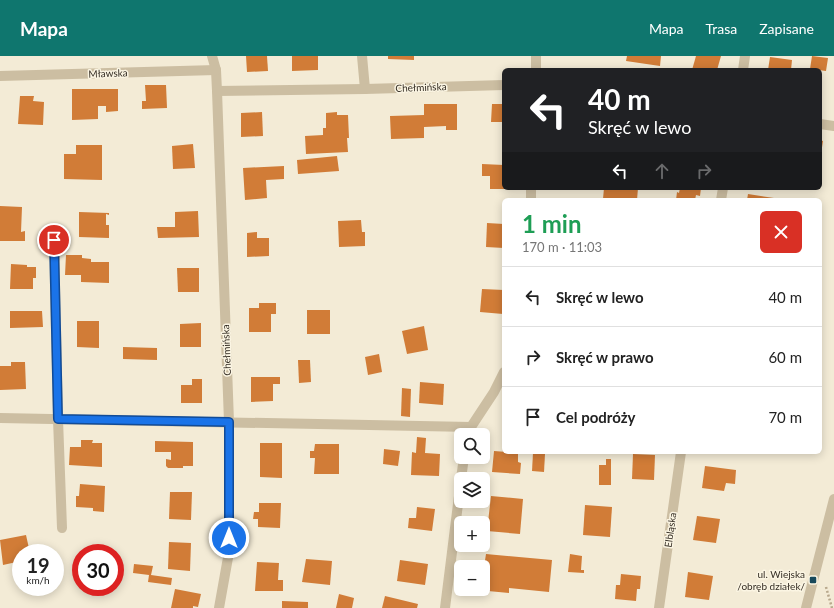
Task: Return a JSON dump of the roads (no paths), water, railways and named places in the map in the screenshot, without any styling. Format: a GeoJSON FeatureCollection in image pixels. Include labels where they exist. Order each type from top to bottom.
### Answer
{"type":"FeatureCollection","features":[{"type":"Feature","properties":{"kind":"street","name":"Chełmińska"},"geometry":{"type":"LineString","coordinates":[[212,56],[216,70],[217,91],[229,422],[229,552],[219,608]]}},
{"type":"Feature","properties":{"kind":"street"},"geometry":{"type":"LineString","coordinates":[[362,56],[365,89]]}},
{"type":"Feature","properties":{"kind":"street"},"geometry":{"type":"LineString","coordinates":[[536,56],[536,68]]}},
{"type":"Feature","properties":{"kind":"street"},"geometry":{"type":"LineString","coordinates":[[742,68],[745,56]]}},
{"type":"Feature","properties":{"kind":"street","name":"Mławska"},"geometry":{"type":"LineString","coordinates":[[0,76],[216,70]]}},
{"type":"Feature","properties":{"kind":"street","name":"Chełmińska"},"geometry":{"type":"LineString","coordinates":[[217,91],[502,85]]}},
{"type":"Feature","properties":{"kind":"street"},"geometry":{"type":"LineString","coordinates":[[822,124],[834,126]]}},
{"type":"Feature","properties":{"kind":"street"},"geometry":{"type":"LineString","coordinates":[[54,240],[62,528]]}},
{"type":"Feature","properties":{"kind":"street"},"geometry":{"type":"LineString","coordinates":[[472,428],[502,376]]}},
{"type":"Feature","properties":{"kind":"street"},"geometry":{"type":"LineString","coordinates":[[0,418],[229,422],[454,430]]}},
{"type":"Feature","properties":{"kind":"street","name":"Elbląska"},"geometry":{"type":"LineString","coordinates":[[659,608],[681,454]]}},
{"type":"Feature","properties":{"kind":"street"},"geometry":{"type":"LineString","coordinates":[[806,608],[834,499]]}},
{"type":"Feature","properties":{"kind":"street"},"geometry":{"type":"LineString","coordinates":[[445,608],[457,508]]}},
{"type":"Feature","properties":{"kind":"place","name":"ul. Wiejska /obręb działek/"},"geometry":{"type":"Point","coordinates":[813,580]}}]}
